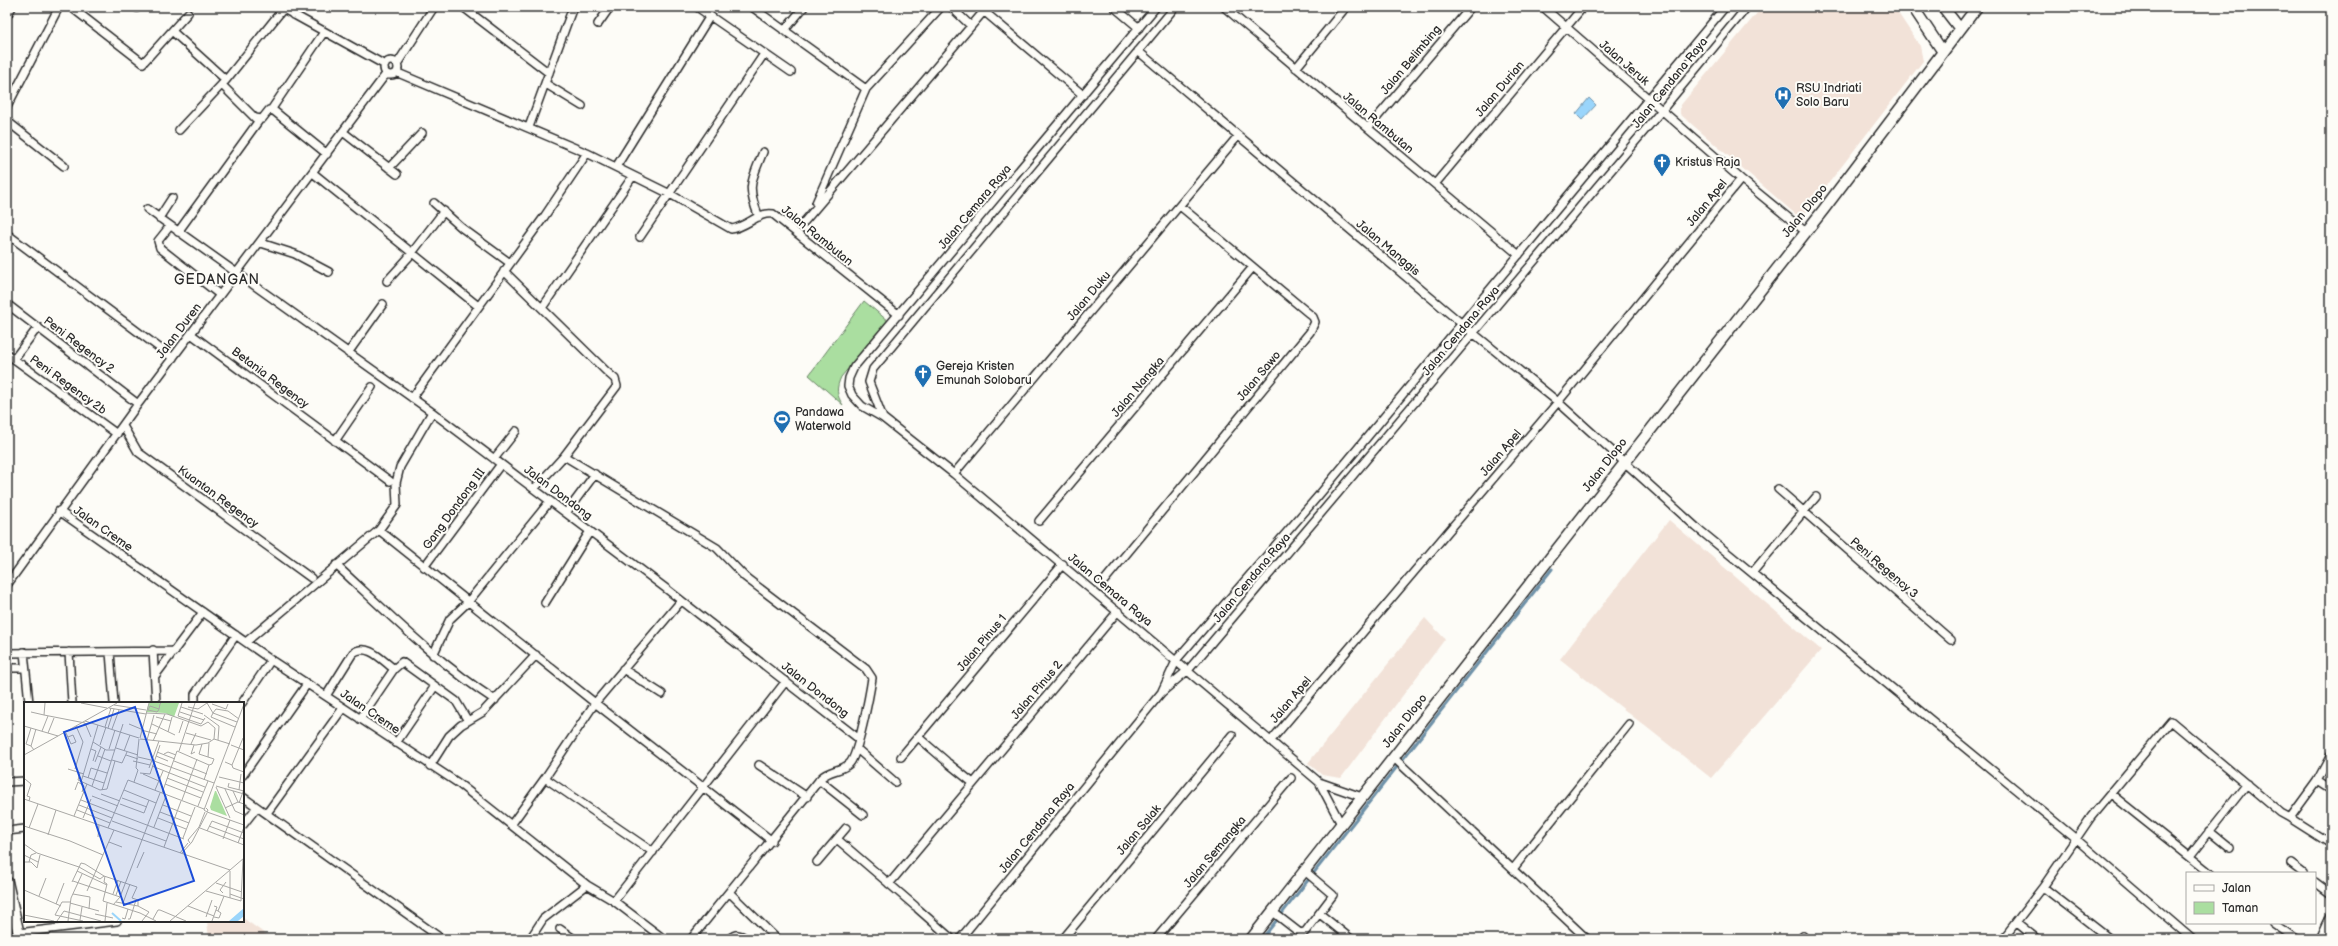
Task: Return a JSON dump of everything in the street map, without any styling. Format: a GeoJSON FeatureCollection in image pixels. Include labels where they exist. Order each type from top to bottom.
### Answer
{"type":"FeatureCollection","features":[{"type":"Feature","properties":{"kind":"street"},"geometry":{"type":"LineString","coordinates":[[7,107],[59,7]]}},
{"type":"Feature","properties":{"kind":"street"},"geometry":{"type":"LineString","coordinates":[[72,7],[143,63],[173,32],[188,13]]}},
{"type":"Feature","properties":{"kind":"street"},"geometry":{"type":"LineString","coordinates":[[294,15],[298,7]]}},
{"type":"Feature","properties":{"kind":"street"},"geometry":{"type":"LineString","coordinates":[[385,65],[384,70],[386,74],[392,76],[398,73],[397,64],[434,7]]}},
{"type":"Feature","properties":{"kind":"street"},"geometry":{"type":"LineString","coordinates":[[463,7],[549,73]]}},
{"type":"Feature","properties":{"kind":"street"},"geometry":{"type":"LineString","coordinates":[[529,127],[573,7]]}},
{"type":"Feature","properties":{"kind":"street"},"geometry":{"type":"LineString","coordinates":[[598,24],[610,7]]}},
{"type":"Feature","properties":{"kind":"street"},"geometry":{"type":"LineString","coordinates":[[698,7],[791,72]]}},
{"type":"Feature","properties":{"kind":"street"},"geometry":{"type":"LineString","coordinates":[[752,7],[866,89]]}},
{"type":"Feature","properties":{"kind":"street"},"geometry":{"type":"LineString","coordinates":[[784,31],[804,7]]}},
{"type":"Feature","properties":{"kind":"street"},"geometry":{"type":"LineString","coordinates":[[813,210],[866,89],[941,7]]}},
{"type":"Feature","properties":{"kind":"street"},"geometry":{"type":"LineString","coordinates":[[951,7],[971,26]]}},
{"type":"Feature","properties":{"kind":"street"},"geometry":{"type":"LineString","coordinates":[[1114,7],[1139,28]]}},
{"type":"Feature","properties":{"kind":"street","name":"Jalan Cemara Raya"},"geometry":{"type":"LineString","coordinates":[[1156,7],[854,367],[849,378],[850,390],[855,400],[862,406],[882,418],[1063,564],[1189,669],[1319,782]]}},
{"type":"Feature","properties":{"kind":"street","name":"Jalan Cemara Raya"},"geometry":{"type":"LineString","coordinates":[[882,418],[869,386],[870,376],[901,335],[1174,7]]}},
{"type":"Feature","properties":{"kind":"street","name":"Jalan Rambutan"},"geometry":{"type":"LineString","coordinates":[[1224,7],[1519,255]]}},
{"type":"Feature","properties":{"kind":"street"},"geometry":{"type":"LineString","coordinates":[[1296,68],[1346,7]]}},
{"type":"Feature","properties":{"kind":"street","name":"Jalan Belimbing"},"geometry":{"type":"LineString","coordinates":[[1368,128],[1471,7]]}},
{"type":"Feature","properties":{"kind":"street","name":"Jalan Jeruk"},"geometry":{"type":"LineString","coordinates":[[1543,7],[1741,179],[1801,228]]}},
{"type":"Feature","properties":{"kind":"street","name":"Jalan Durian"},"geometry":{"type":"LineString","coordinates":[[1435,184],[1583,7]]}},
{"type":"Feature","properties":{"kind":"street","name":"Jalan Cendana Raya"},"geometry":{"type":"LineString","coordinates":[[1161,693],[1177,660],[1319,495],[1725,7]]}},
{"type":"Feature","properties":{"kind":"street","name":"Jalan Cendana Raya"},"geometry":{"type":"LineString","coordinates":[[960,939],[1161,693],[1189,669],[1662,110],[1747,7]]}},
{"type":"Feature","properties":{"kind":"street"},"geometry":{"type":"LineString","coordinates":[[1913,7],[1943,52]]}},
{"type":"Feature","properties":{"kind":"street"},"geometry":{"type":"LineString","coordinates":[[1943,7],[1960,29]]}},
{"type":"Feature","properties":{"kind":"street","name":"Jalan Dlopo"},"geometry":{"type":"LineString","coordinates":[[1251,939],[1277,916],[1341,824],[1362,797],[1397,761],[1623,463],[1824,209],[1977,7]]}},
{"type":"Feature","properties":{"kind":"street"},"geometry":{"type":"LineString","coordinates":[[180,130],[224,82],[281,8],[385,65]]}},
{"type":"Feature","properties":{"kind":"street"},"geometry":{"type":"LineString","coordinates":[[804,222],[971,26],[981,9],[1083,95]]}},
{"type":"Feature","properties":{"kind":"street"},"geometry":{"type":"LineString","coordinates":[[616,167],[710,16]]}},
{"type":"Feature","properties":{"kind":"street"},"geometry":{"type":"LineString","coordinates":[[173,32],[224,82],[255,118],[260,119]]}},
{"type":"Feature","properties":{"kind":"street"},"geometry":{"type":"LineString","coordinates":[[178,232],[260,119],[271,110],[324,32]]}},
{"type":"Feature","properties":{"kind":"street","name":"Jalan Manggis"},"geometry":{"type":"LineString","coordinates":[[1138,51],[1462,324],[1558,402],[1623,463],[1696,527],[2076,839],[2192,939]]}},
{"type":"Feature","properties":{"kind":"street"},"geometry":{"type":"LineString","coordinates":[[640,237],[764,54]]}},
{"type":"Feature","properties":{"kind":"street"},"geometry":{"type":"LineString","coordinates":[[385,65],[391,61],[397,64]]}},
{"type":"Feature","properties":{"kind":"street","name":"Jalan Rambutan"},"geometry":{"type":"LineString","coordinates":[[398,73],[529,127],[587,153],[670,194],[731,229],[767,213],[775,215],[899,315]]}},
{"type":"Feature","properties":{"kind":"street","name":"Jalan Duren"},"geometry":{"type":"LineString","coordinates":[[7,584],[138,404],[220,295],[261,244],[386,74]]}},
{"type":"Feature","properties":{"kind":"street"},"geometry":{"type":"LineString","coordinates":[[546,84],[582,106]]}},
{"type":"Feature","properties":{"kind":"street"},"geometry":{"type":"LineString","coordinates":[[271,110],[327,154]]}},
{"type":"Feature","properties":{"kind":"street"},"geometry":{"type":"LineString","coordinates":[[7,121],[64,166]]}},
{"type":"Feature","properties":{"kind":"street"},"geometry":{"type":"LineString","coordinates":[[343,132],[397,174]]}},
{"type":"Feature","properties":{"kind":"street"},"geometry":{"type":"LineString","coordinates":[[389,168],[422,133]]}},
{"type":"Feature","properties":{"kind":"street","name":"Jalan Duku"},"geometry":{"type":"LineString","coordinates":[[957,470],[1238,136]]}},
{"type":"Feature","properties":{"kind":"street"},"geometry":{"type":"LineString","coordinates":[[1037,149],[1047,158]]}},
{"type":"Feature","properties":{"kind":"street"},"geometry":{"type":"LineString","coordinates":[[759,217],[752,203],[750,186],[763,152]]}},
{"type":"Feature","properties":{"kind":"street"},"geometry":{"type":"LineString","coordinates":[[412,398],[544,217],[587,153]]}},
{"type":"Feature","properties":{"kind":"street"},"geometry":{"type":"LineString","coordinates":[[313,173],[478,306]]}},
{"type":"Feature","properties":{"kind":"street"},"geometry":{"type":"LineString","coordinates":[[542,308],[633,176]]}},
{"type":"Feature","properties":{"kind":"street","name":"Jalan Apel"},"geometry":{"type":"LineString","coordinates":[[1274,737],[1558,402],[1741,179]]}},
{"type":"Feature","properties":{"kind":"street"},"geometry":{"type":"LineString","coordinates":[[159,218],[172,198]]}},
{"type":"Feature","properties":{"kind":"street"},"geometry":{"type":"LineString","coordinates":[[434,203],[462,228],[510,263]]}},
{"type":"Feature","properties":{"kind":"street","name":"Jalan Sawo"},"geometry":{"type":"LineString","coordinates":[[1104,581],[1314,326],[1313,317],[1180,206]]}},
{"type":"Feature","properties":{"kind":"street","name":"Jalan Dondong"},"geometry":{"type":"LineString","coordinates":[[147,209],[432,412],[550,500],[786,681],[859,739]]}},
{"type":"Feature","properties":{"kind":"street"},"geometry":{"type":"LineString","coordinates":[[387,281],[412,253],[444,211]]}},
{"type":"Feature","properties":{"kind":"street"},"geometry":{"type":"LineString","coordinates":[[170,226],[158,241],[160,248],[220,295]]}},
{"type":"Feature","properties":{"kind":"street"},"geometry":{"type":"LineString","coordinates":[[7,234],[173,358]]}},
{"type":"Feature","properties":{"kind":"street"},"geometry":{"type":"LineString","coordinates":[[261,244],[291,252],[329,272]]}},
{"type":"Feature","properties":{"kind":"street","name":"Jalan Nangka"},"geometry":{"type":"LineString","coordinates":[[1040,521],[1253,267]]}},
{"type":"Feature","properties":{"kind":"street"},"geometry":{"type":"LineString","coordinates":[[504,271],[616,383],[617,386],[564,456],[534,489]]}},
{"type":"Feature","properties":{"kind":"street","name":"Peni Regency 2"},"geometry":{"type":"LineString","coordinates":[[7,304],[138,404]]}},
{"type":"Feature","properties":{"kind":"street"},"geometry":{"type":"LineString","coordinates":[[348,353],[383,304]]}},
{"type":"Feature","properties":{"kind":"street"},"geometry":{"type":"LineString","coordinates":[[890,325],[901,335]]}},
{"type":"Feature","properties":{"kind":"street"},"geometry":{"type":"LineString","coordinates":[[14,359],[38,327]]}},
{"type":"Feature","properties":{"kind":"street","name":"Betania Regency"},"geometry":{"type":"LineString","coordinates":[[191,334],[390,481]]}},
{"type":"Feature","properties":{"kind":"street","name":"Peni Regency 2b"},"geometry":{"type":"LineString","coordinates":[[7,354],[117,434]]}},
{"type":"Feature","properties":{"kind":"street"},"geometry":{"type":"LineString","coordinates":[[336,441],[372,387]]}},
{"type":"Feature","properties":{"kind":"street"},"geometry":{"type":"LineString","coordinates":[[246,642],[379,530],[397,505],[396,483],[400,467],[432,412]]}},
{"type":"Feature","properties":{"kind":"street","name":"Kuantan Regency"},"geometry":{"type":"LineString","coordinates":[[123,426],[138,452],[311,578]]}},
{"type":"Feature","properties":{"kind":"street"},"geometry":{"type":"LineString","coordinates":[[494,459],[516,431]]}},
{"type":"Feature","properties":{"kind":"street"},"geometry":{"type":"LineString","coordinates":[[564,456],[717,548],[745,577],[866,669],[872,678],[857,749],[849,764],[827,773],[819,780],[772,841],[691,939]]}},
{"type":"Feature","properties":{"kind":"street","name":"Gang Dondong III"},"geometry":{"type":"LineString","coordinates":[[424,567],[501,464]]}},
{"type":"Feature","properties":{"kind":"street"},"geometry":{"type":"LineString","coordinates":[[566,513],[595,474]]}},
{"type":"Feature","properties":{"kind":"street","name":"Peni Regency 3"},"geometry":{"type":"LineString","coordinates":[[1778,490],[1951,640]]}},
{"type":"Feature","properties":{"kind":"street"},"geometry":{"type":"LineString","coordinates":[[1319,495],[1329,504]]}},
{"type":"Feature","properties":{"kind":"street"},"geometry":{"type":"LineString","coordinates":[[1752,573],[1816,497]]}},
{"type":"Feature","properties":{"kind":"street"},"geometry":{"type":"LineString","coordinates":[[433,654],[450,619],[468,602],[550,500]]}},
{"type":"Feature","properties":{"kind":"street","name":"Jalan Creme"},"geometry":{"type":"LineString","coordinates":[[59,511],[271,660],[458,783],[587,885],[614,901],[664,939]]}},
{"type":"Feature","properties":{"kind":"street"},"geometry":{"type":"LineString","coordinates":[[379,530],[595,703],[772,841]]}},
{"type":"Feature","properties":{"kind":"street"},"geometry":{"type":"LineString","coordinates":[[545,603],[590,531]]}},
{"type":"Feature","properties":{"kind":"street","name":"Jalan Pinus 1"},"geometry":{"type":"LineString","coordinates":[[901,757],[1063,564]]}},
{"type":"Feature","properties":{"kind":"street"},"geometry":{"type":"LineString","coordinates":[[336,565],[433,654],[462,678],[495,700]]}},
{"type":"Feature","properties":{"kind":"street"},"geometry":{"type":"LineString","coordinates":[[512,825],[595,703],[681,601]]}},
{"type":"Feature","properties":{"kind":"street","name":"Jalan Pinus 2"},"geometry":{"type":"LineString","coordinates":[[889,884],[1118,610]]}},
{"type":"Feature","properties":{"kind":"street"},"geometry":{"type":"LineString","coordinates":[[155,676],[203,612]]}},
{"type":"Feature","properties":{"kind":"street"},"geometry":{"type":"LineString","coordinates":[[196,702],[195,694],[236,636]]}},
{"type":"Feature","properties":{"kind":"street"},"geometry":{"type":"LineString","coordinates":[[326,696],[353,653],[358,649],[366,649],[394,669]]}},
{"type":"Feature","properties":{"kind":"street"},"geometry":{"type":"LineString","coordinates":[[7,653],[153,650],[174,651]]}},
{"type":"Feature","properties":{"kind":"street"},"geometry":{"type":"LineString","coordinates":[[153,650],[156,702]]}},
{"type":"Feature","properties":{"kind":"street"},"geometry":{"type":"LineString","coordinates":[[24,652],[29,702]]}},
{"type":"Feature","properties":{"kind":"street"},"geometry":{"type":"LineString","coordinates":[[69,652],[72,702]]}},
{"type":"Feature","properties":{"kind":"street"},"geometry":{"type":"LineString","coordinates":[[110,652],[114,702]]}},
{"type":"Feature","properties":{"kind":"street"},"geometry":{"type":"LineString","coordinates":[[430,766],[449,736],[468,721],[483,712],[536,656]]}},
{"type":"Feature","properties":{"kind":"street"},"geometry":{"type":"LineString","coordinates":[[243,702],[271,660]]}},
{"type":"Feature","properties":{"kind":"street"},"geometry":{"type":"LineString","coordinates":[[360,719],[394,669],[404,663],[456,701],[468,721]]}},
{"type":"Feature","properties":{"kind":"street"},"geometry":{"type":"LineString","coordinates":[[7,668],[25,668]]}},
{"type":"Feature","properties":{"kind":"street"},"geometry":{"type":"LineString","coordinates":[[624,669],[662,694]]}},
{"type":"Feature","properties":{"kind":"street"},"geometry":{"type":"LineString","coordinates":[[614,901],[786,681]]}},
{"type":"Feature","properties":{"kind":"street"},"geometry":{"type":"LineString","coordinates":[[244,773],[307,684]]}},
{"type":"Feature","properties":{"kind":"street"},"geometry":{"type":"LineString","coordinates":[[396,742],[435,686]]}},
{"type":"Feature","properties":{"kind":"street"},"geometry":{"type":"LineString","coordinates":[[267,813],[343,708]]}},
{"type":"Feature","properties":{"kind":"street"},"geometry":{"type":"LineString","coordinates":[[2002,939],[2043,887],[2091,817],[2112,794],[2171,721],[2290,818],[2331,844]]}},
{"type":"Feature","properties":{"kind":"street"},"geometry":{"type":"LineString","coordinates":[[1513,869],[1629,724]]}},
{"type":"Feature","properties":{"kind":"street","name":"Jalan Salak"},"geometry":{"type":"LineString","coordinates":[[1063,939],[1232,735]]}},
{"type":"Feature","properties":{"kind":"street"},"geometry":{"type":"LineString","coordinates":[[918,737],[973,783]]}},
{"type":"Feature","properties":{"kind":"street"},"geometry":{"type":"LineString","coordinates":[[857,749],[895,782]]}},
{"type":"Feature","properties":{"kind":"street"},"geometry":{"type":"LineString","coordinates":[[2290,818],[2317,780],[2331,755]]}},
{"type":"Feature","properties":{"kind":"street"},"geometry":{"type":"LineString","coordinates":[[1397,761],[1587,939]]}},
{"type":"Feature","properties":{"kind":"street"},"geometry":{"type":"LineString","coordinates":[[759,765],[807,797]]}},
{"type":"Feature","properties":{"kind":"street"},"geometry":{"type":"LineString","coordinates":[[545,778],[653,852]]}},
{"type":"Feature","properties":{"kind":"street","name":"Jalan Semangka"},"geometry":{"type":"LineString","coordinates":[[1156,939],[1291,778]]}},
{"type":"Feature","properties":{"kind":"street"},"geometry":{"type":"LineString","coordinates":[[819,780],[863,814]]}},
{"type":"Feature","properties":{"kind":"street"},"geometry":{"type":"LineString","coordinates":[[2317,780],[2331,790]]}},
{"type":"Feature","properties":{"kind":"street"},"geometry":{"type":"LineString","coordinates":[[7,782],[24,781]]}},
{"type":"Feature","properties":{"kind":"street"},"geometry":{"type":"LineString","coordinates":[[1319,782],[1362,797]]}},
{"type":"Feature","properties":{"kind":"street"},"geometry":{"type":"LineString","coordinates":[[1319,782],[1341,824]]}},
{"type":"Feature","properties":{"kind":"street"},"geometry":{"type":"LineString","coordinates":[[2190,856],[2247,784]]}},
{"type":"Feature","properties":{"kind":"street"},"geometry":{"type":"LineString","coordinates":[[2112,794],[2209,872]]}},
{"type":"Feature","properties":{"kind":"street"},"geometry":{"type":"LineString","coordinates":[[244,798],[442,939]]}},
{"type":"Feature","properties":{"kind":"street"},"geometry":{"type":"LineString","coordinates":[[244,824],[258,807]]}},
{"type":"Feature","properties":{"kind":"street"},"geometry":{"type":"LineString","coordinates":[[817,862],[846,828]]}},
{"type":"Feature","properties":{"kind":"street"},"geometry":{"type":"LineString","coordinates":[[7,831],[24,829]]}},
{"type":"Feature","properties":{"kind":"street"},"geometry":{"type":"LineString","coordinates":[[2209,831],[2230,848]]}},
{"type":"Feature","properties":{"kind":"street"},"geometry":{"type":"LineString","coordinates":[[837,839],[952,939]]}},
{"type":"Feature","properties":{"kind":"street"},"geometry":{"type":"LineString","coordinates":[[2291,864],[2302,872]]}},
{"type":"Feature","properties":{"kind":"street"},"geometry":{"type":"LineString","coordinates":[[1277,916],[1302,934],[1320,914],[1333,895],[1308,873]]}},
{"type":"Feature","properties":{"kind":"street"},"geometry":{"type":"LineString","coordinates":[[7,882],[19,936],[77,923],[97,922]]}},
{"type":"Feature","properties":{"kind":"street"},"geometry":{"type":"LineString","coordinates":[[2316,883],[2331,894]]}},
{"type":"Feature","properties":{"kind":"street"},"geometry":{"type":"LineString","coordinates":[[530,939],[543,919],[587,885]]}},
{"type":"Feature","properties":{"kind":"street"},"geometry":{"type":"LineString","coordinates":[[2043,887],[2110,939]]}},
{"type":"Feature","properties":{"kind":"street"},"geometry":{"type":"LineString","coordinates":[[730,893],[777,939]]}},
{"type":"Feature","properties":{"kind":"street"},"geometry":{"type":"LineString","coordinates":[[1320,914],[1350,939]]}},
{"type":"Feature","properties":{"kind":"street"},"geometry":{"type":"LineString","coordinates":[[2320,939],[2331,915]]}},
{"type":"Feature","properties":{"kind":"street"},"geometry":{"type":"LineString","coordinates":[[2016,922],[2037,939]]}},
{"type":"Feature","properties":{"kind":"street"},"geometry":{"type":"LineString","coordinates":[[2275,924],[2297,939]]}},
{"type":"Feature","properties":{"kind":"street"},"geometry":{"type":"LineString","coordinates":[[560,929],[574,939]]}},
{"type":"Feature","properties":{"kind":"street"},"geometry":{"type":"LineString","coordinates":[[729,939],[734,935],[739,935],[747,939]]}},
{"type":"Feature","properties":{"kind":"shaded area","name":"RSU Indriati Solo Baru"},"geometry":{"type":"Polygon","coordinates":[[[1762,7],[1894,7],[1920,46],[1923,61],[1801,219],[1680,114],[1680,106],[1762,7]]]}},
{"type":"Feature","properties":{"kind":"shaded area"},"geometry":{"type":"Polygon","coordinates":[[[1669,520],[1821,650],[1711,778],[1560,659],[1669,520]]]}},
{"type":"Feature","properties":{"kind":"shaded area"},"geometry":{"type":"Polygon","coordinates":[[[1425,618],[1445,639],[1341,778],[1322,775],[1308,763],[1425,618]]]}},
{"type":"Feature","properties":{"kind":"shaded area"},"geometry":{"type":"Polygon","coordinates":[[[244,919],[272,939],[209,939],[207,922],[244,922],[244,919]]]}},
{"type":"Feature","properties":{"kind":"green space"},"geometry":{"type":"Polygon","coordinates":[[[864,301],[888,321],[841,377],[838,385],[838,391],[839,398],[843,405],[809,375],[864,301]]]}},
{"type":"Feature","properties":{"kind":"water"},"geometry":{"type":"Polygon","coordinates":[[[1589,98],[1596,105],[1582,120],[1576,114],[1589,98]]]}},
{"type":"Feature","properties":{"kind":"waterway"},"geometry":{"type":"LineString","coordinates":[[1262,939],[1552,569]]}},
{"type":"Feature","properties":{"kind":"place","name":"RSU Indriati Solo Baru"},"geometry":{"type":"Point","coordinates":[1783,110]}},
{"type":"Feature","properties":{"kind":"place","name":"Kristus Raja"},"geometry":{"type":"Point","coordinates":[1662,177]}},
{"type":"Feature","properties":{"kind":"place","name":"Gereja Kristen Emunah Solobaru"},"geometry":{"type":"Point","coordinates":[923,388]}},
{"type":"Feature","properties":{"kind":"place","name":"Pandawa Waterwold"},"geometry":{"type":"Point","coordinates":[782,434]}},
{"type":"Feature","properties":{"kind":"district","name":"GEDANGAN"},"geometry":{"type":"Point","coordinates":[217,279]}}]}
